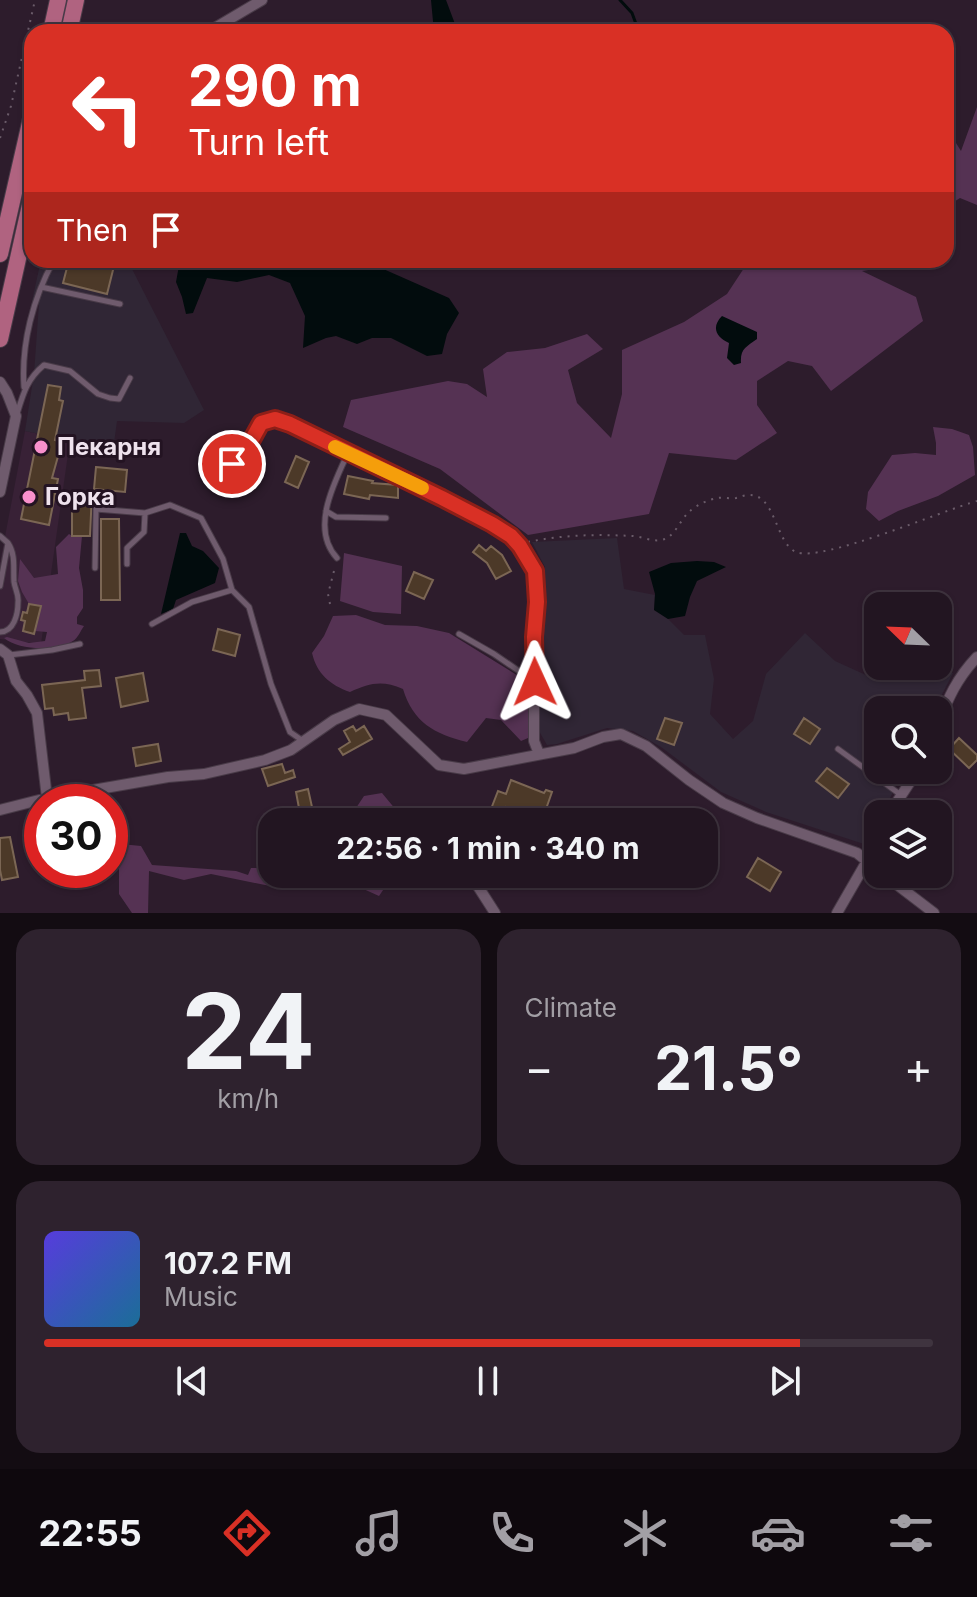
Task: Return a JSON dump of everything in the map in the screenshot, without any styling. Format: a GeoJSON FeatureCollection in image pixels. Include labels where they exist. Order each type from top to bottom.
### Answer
{"type":"FeatureCollection","features":[{"type":"Feature","properties":{"kind":"highway"},"geometry":{"type":"LineString","coordinates":[[53,24],[58,0]]}},
{"type":"Feature","properties":{"kind":"highway"},"geometry":{"type":"LineString","coordinates":[[71,24],[76,0]]}},
{"type":"Feature","properties":{"kind":"highway"},"geometry":{"type":"LineString","coordinates":[[0,253],[24,149]]}},
{"type":"Feature","properties":{"kind":"highway"},"geometry":{"type":"LineString","coordinates":[[0,339],[24,232]]}},
{"type":"Feature","properties":{"kind":"street"},"geometry":{"type":"LineString","coordinates":[[222,24],[262,0]]}},
{"type":"Feature","properties":{"kind":"street"},"geometry":{"type":"LineString","coordinates":[[0,382],[16,416],[0,492]]}},
{"type":"Feature","properties":{"kind":"street"},"geometry":{"type":"LineString","coordinates":[[317,437],[492,524],[520,546],[535,571],[534,741],[539,754]]}},
{"type":"Feature","properties":{"kind":"street"},"geometry":{"type":"LineString","coordinates":[[4,652],[16,681],[37,713],[45,784]]}},
{"type":"Feature","properties":{"kind":"street"},"geometry":{"type":"LineString","coordinates":[[950,696],[961,674],[977,657]]}},
{"type":"Feature","properties":{"kind":"street"},"geometry":{"type":"LineString","coordinates":[[128,784],[204,774],[265,760],[291,750],[334,720],[359,709],[386,715],[439,765],[464,769],[574,748],[621,734],[646,746],[723,803],[857,853],[864,859]]}},
{"type":"Feature","properties":{"kind":"street"},"geometry":{"type":"LineString","coordinates":[[899,800],[909,784]]}},
{"type":"Feature","properties":{"kind":"street"},"geometry":{"type":"LineString","coordinates":[[0,810],[24,804]]}},
{"type":"Feature","properties":{"kind":"street"},"geometry":{"type":"LineString","coordinates":[[837,913],[864,866]]}},
{"type":"Feature","properties":{"kind":"street"},"geometry":{"type":"LineString","coordinates":[[479,888],[495,913]]}},
{"type":"Feature","properties":{"kind":"street"},"geometry":{"type":"LineString","coordinates":[[901,888],[934,913]]}},
{"type":"Feature","properties":{"kind":"lane"},"geometry":{"type":"LineString","coordinates":[[16,416],[24,388],[23,367],[30,319],[50,268]]}},
{"type":"Feature","properties":{"kind":"lane"},"geometry":{"type":"LineString","coordinates":[[41,287],[120,304]]}},
{"type":"Feature","properties":{"kind":"lane"},"geometry":{"type":"LineString","coordinates":[[24,388],[44,365],[70,371],[98,394],[110,398],[119,399],[130,378]]}},
{"type":"Feature","properties":{"kind":"lane"},"geometry":{"type":"LineString","coordinates":[[232,464],[245,452],[261,423],[275,419],[317,437]]}},
{"type":"Feature","properties":{"kind":"lane"},"geometry":{"type":"LineString","coordinates":[[337,558],[327,538],[326,511],[330,491],[348,453]]}},
{"type":"Feature","properties":{"kind":"lane"},"geometry":{"type":"LineString","coordinates":[[95,568],[96,509],[145,513],[170,505],[201,518],[223,559],[232,590],[249,607],[271,684],[290,732],[303,741]]}},
{"type":"Feature","properties":{"kind":"lane"},"geometry":{"type":"LineString","coordinates":[[326,511],[336,517],[386,518]]}},
{"type":"Feature","properties":{"kind":"lane"},"geometry":{"type":"LineString","coordinates":[[127,564],[127,548],[144,532],[145,513]]}},
{"type":"Feature","properties":{"kind":"lane"},"geometry":{"type":"LineString","coordinates":[[0,536],[12,548],[14,585],[19,599],[13,627],[7,632],[0,632]]}},
{"type":"Feature","properties":{"kind":"lane"},"geometry":{"type":"LineString","coordinates":[[0,586],[8,543]]}},
{"type":"Feature","properties":{"kind":"lane"},"geometry":{"type":"LineString","coordinates":[[152,624],[192,602],[232,590]]}},
{"type":"Feature","properties":{"kind":"lane"},"geometry":{"type":"LineString","coordinates":[[459,634],[535,682]]}},
{"type":"Feature","properties":{"kind":"lane"},"geometry":{"type":"LineString","coordinates":[[4,652],[52,650],[80,644]]}},
{"type":"Feature","properties":{"kind":"lane"},"geometry":{"type":"LineString","coordinates":[[838,749],[902,795]]}},
{"type":"Feature","properties":{"kind":"path"},"geometry":{"type":"LineString","coordinates":[[30,24],[35,0]]}},
{"type":"Feature","properties":{"kind":"path"},"geometry":{"type":"LineString","coordinates":[[0,138],[24,49]]}},
{"type":"Feature","properties":{"kind":"path"},"geometry":{"type":"LineString","coordinates":[[520,546],[551,538],[591,535],[665,540],[674,533],[688,512],[697,507],[717,498],[737,498],[749,494],[757,496],[768,506],[789,546],[797,553],[817,554],[977,501]]}},
{"type":"Feature","properties":{"kind":"path"},"geometry":{"type":"LineString","coordinates":[[330,604],[328,594],[337,558]]}},
{"type":"Feature","properties":{"kind":"shaded area"},"geometry":{"type":"Polygon","coordinates":[[[431,0],[446,0],[455,24],[433,24],[431,0]]]}},
{"type":"Feature","properties":{"kind":"shaded area"},"geometry":{"type":"Polygon","coordinates":[[[977,107],[977,205],[960,198],[954,202],[954,143],[961,151],[977,107]]]}},
{"type":"Feature","properties":{"kind":"shaded area"},"geometry":{"type":"Polygon","coordinates":[[[39,268],[131,268],[204,410],[184,423],[117,421],[114,443],[70,440],[25,431],[34,374],[39,304],[32,301],[39,268]]]}},
{"type":"Feature","properties":{"kind":"shaded area"},"geometry":{"type":"Polygon","coordinates":[[[179,268],[381,268],[449,298],[459,313],[447,334],[442,354],[427,356],[391,338],[372,338],[357,344],[336,336],[303,348],[305,316],[290,283],[269,275],[237,282],[207,278],[193,313],[186,314],[176,282],[179,268]]]}},
{"type":"Feature","properties":{"kind":"shaded area"},"geometry":{"type":"Polygon","coordinates":[[[744,268],[881,268],[862,271],[916,297],[923,321],[831,391],[812,366],[788,361],[757,381],[757,405],[777,433],[736,460],[669,453],[649,514],[528,535],[440,469],[343,427],[351,400],[448,381],[467,384],[487,397],[483,369],[507,352],[545,348],[587,334],[603,349],[568,370],[577,403],[611,438],[622,394],[622,350],[684,322],[727,294],[744,268]]]}},
{"type":"Feature","properties":{"kind":"shaded area"},"geometry":{"type":"Polygon","coordinates":[[[722,316],[757,332],[757,339],[743,351],[741,363],[734,365],[727,358],[729,343],[718,335],[716,328],[722,316]]]}},
{"type":"Feature","properties":{"kind":"shaded area"},"geometry":{"type":"Polygon","coordinates":[[[933,427],[969,435],[975,475],[938,496],[879,521],[866,509],[868,492],[892,455],[936,455],[933,427]]]}},
{"type":"Feature","properties":{"kind":"shaded area"},"geometry":{"type":"Polygon","coordinates":[[[25,431],[70,440],[41,644],[0,639],[0,563],[25,431]]]}},
{"type":"Feature","properties":{"kind":"shaded area"},"geometry":{"type":"Polygon","coordinates":[[[180,533],[186,533],[192,546],[203,551],[219,568],[215,583],[176,600],[173,609],[161,614],[180,533]]]}},
{"type":"Feature","properties":{"kind":"shaded area"},"geometry":{"type":"Polygon","coordinates":[[[69,534],[82,536],[79,568],[83,608],[77,617],[77,624],[84,626],[75,640],[57,647],[28,647],[4,638],[29,643],[45,641],[47,632],[35,631],[40,606],[29,604],[18,581],[20,559],[34,578],[58,574],[56,547],[69,534]]]}},
{"type":"Feature","properties":{"kind":"shaded area"},"geometry":{"type":"Polygon","coordinates":[[[617,538],[624,589],[655,595],[654,610],[684,635],[705,635],[714,679],[710,714],[733,739],[753,721],[766,674],[805,633],[835,661],[864,674],[864,680],[949,680],[941,696],[864,696],[864,784],[897,784],[889,800],[864,800],[864,844],[766,812],[721,792],[661,747],[633,731],[607,728],[547,745],[539,731],[545,567],[532,542],[617,538]]]}},
{"type":"Feature","properties":{"kind":"shaded area"},"geometry":{"type":"Polygon","coordinates":[[[344,553],[402,566],[401,614],[373,612],[340,601],[344,553]]]}},
{"type":"Feature","properties":{"kind":"shaded area"},"geometry":{"type":"Polygon","coordinates":[[[714,562],[726,567],[697,581],[685,616],[668,619],[654,610],[655,594],[649,572],[671,563],[714,562]]]}},
{"type":"Feature","properties":{"kind":"shaded area"},"geometry":{"type":"Polygon","coordinates":[[[356,615],[385,625],[417,626],[449,633],[528,682],[528,738],[521,741],[501,720],[486,718],[467,742],[455,739],[426,725],[413,710],[403,689],[376,684],[350,692],[336,686],[321,673],[312,653],[333,616],[356,615]]]}},
{"type":"Feature","properties":{"kind":"shaded area"},"geometry":{"type":"Polygon","coordinates":[[[382,793],[394,808],[356,808],[364,796],[382,793]]]}},
{"type":"Feature","properties":{"kind":"shaded area"},"geometry":{"type":"Polygon","coordinates":[[[128,845],[141,846],[152,865],[236,871],[248,875],[251,868],[258,868],[258,884],[211,874],[184,880],[149,871],[148,913],[132,913],[119,894],[119,888],[128,888],[128,845]]]}},
{"type":"Feature","properties":{"kind":"shaded area"},"geometry":{"type":"Polygon","coordinates":[[[361,888],[384,888],[379,896],[361,888]]]}},
{"type":"Feature","properties":{"kind":"building"},"geometry":{"type":"Polygon","coordinates":[[[67,268],[114,268],[107,294],[63,283],[67,268]]]}},
{"type":"Feature","properties":{"kind":"building"},"geometry":{"type":"Polygon","coordinates":[[[48,385],[61,387],[59,400],[63,401],[55,440],[62,442],[52,478],[58,479],[49,525],[21,519],[48,385]]]}},
{"type":"Feature","properties":{"kind":"building"},"geometry":{"type":"Polygon","coordinates":[[[296,456],[309,462],[298,488],[285,482],[296,456]]]}},
{"type":"Feature","properties":{"kind":"building"},"geometry":{"type":"Polygon","coordinates":[[[96,467],[127,470],[125,492],[94,489],[96,467]]]}},
{"type":"Feature","properties":{"kind":"building"},"geometry":{"type":"Polygon","coordinates":[[[348,476],[372,483],[398,485],[398,498],[370,495],[369,499],[344,494],[348,476]]]}},
{"type":"Feature","properties":{"kind":"building"},"geometry":{"type":"Polygon","coordinates":[[[72,492],[92,492],[90,536],[72,536],[72,492]]]}},
{"type":"Feature","properties":{"kind":"building"},"geometry":{"type":"Polygon","coordinates":[[[101,519],[119,519],[120,600],[101,600],[101,519]]]}},
{"type":"Feature","properties":{"kind":"building"},"geometry":{"type":"Polygon","coordinates":[[[479,545],[486,551],[491,546],[502,555],[511,571],[496,579],[487,563],[473,552],[479,545]]]}},
{"type":"Feature","properties":{"kind":"building"},"geometry":{"type":"Polygon","coordinates":[[[414,572],[433,580],[424,599],[406,591],[414,572]]]}},
{"type":"Feature","properties":{"kind":"building"},"geometry":{"type":"Polygon","coordinates":[[[29,604],[41,606],[34,634],[23,631],[25,621],[21,620],[29,604]]]}},
{"type":"Feature","properties":{"kind":"building"},"geometry":{"type":"Polygon","coordinates":[[[218,629],[240,635],[235,656],[213,650],[218,629]]]}},
{"type":"Feature","properties":{"kind":"building"},"geometry":{"type":"Polygon","coordinates":[[[99,670],[101,686],[82,688],[86,718],[69,720],[68,713],[54,715],[53,708],[45,709],[42,685],[85,680],[84,671],[99,670]]]}},
{"type":"Feature","properties":{"kind":"building"},"geometry":{"type":"Polygon","coordinates":[[[143,673],[148,701],[121,707],[116,678],[143,673]]]}},
{"type":"Feature","properties":{"kind":"building"},"geometry":{"type":"Polygon","coordinates":[[[665,718],[682,723],[674,745],[657,739],[665,718]]]}},
{"type":"Feature","properties":{"kind":"building"},"geometry":{"type":"Polygon","coordinates":[[[804,718],[820,729],[810,744],[794,734],[804,718]]]}},
{"type":"Feature","properties":{"kind":"building"},"geometry":{"type":"Polygon","coordinates":[[[353,726],[356,731],[364,726],[372,739],[343,755],[339,749],[350,742],[344,731],[353,726]]]}},
{"type":"Feature","properties":{"kind":"building"},"geometry":{"type":"Polygon","coordinates":[[[959,738],[977,755],[977,760],[969,768],[952,752],[952,746],[959,738]]]}},
{"type":"Feature","properties":{"kind":"building"},"geometry":{"type":"Polygon","coordinates":[[[158,744],[161,761],[136,766],[133,748],[158,744]]]}},
{"type":"Feature","properties":{"kind":"building"},"geometry":{"type":"Polygon","coordinates":[[[282,764],[285,773],[293,770],[295,777],[268,786],[262,769],[282,764]]]}},
{"type":"Feature","properties":{"kind":"building"},"geometry":{"type":"Polygon","coordinates":[[[827,768],[849,784],[838,798],[816,781],[827,768]]]}},
{"type":"Feature","properties":{"kind":"building"},"geometry":{"type":"Polygon","coordinates":[[[511,780],[544,793],[546,790],[552,792],[546,808],[491,808],[498,791],[506,794],[511,780]]]}},
{"type":"Feature","properties":{"kind":"building"},"geometry":{"type":"Polygon","coordinates":[[[308,789],[312,808],[299,808],[296,792],[308,789]]]}},
{"type":"Feature","properties":{"kind":"building"},"geometry":{"type":"Polygon","coordinates":[[[10,837],[18,877],[2,880],[0,838],[10,837]]]}},
{"type":"Feature","properties":{"kind":"building"},"geometry":{"type":"Polygon","coordinates":[[[758,858],[781,872],[770,891],[747,877],[758,858]]]}},
{"type":"Feature","properties":{"kind":"waterway"},"geometry":{"type":"LineString","coordinates":[[620,0],[632,13],[636,24]]}},
{"type":"Feature","properties":{"kind":"slow traffic"},"geometry":{"type":"LineString","coordinates":[[335,447],[422,488]]}},
{"type":"Feature","properties":{"kind":"place","name":"Пекарня"},"geometry":{"type":"Point","coordinates":[41,447]}},
{"type":"Feature","properties":{"kind":"place","name":"Горка"},"geometry":{"type":"Point","coordinates":[29,497]}},
{"type":"Feature","properties":{"kind":"route"},"geometry":{"type":"LineString","coordinates":[[232,464],[245,452],[261,423],[275,419],[442,498],[511,536],[527,555],[535,571],[535,682]]}}]}
